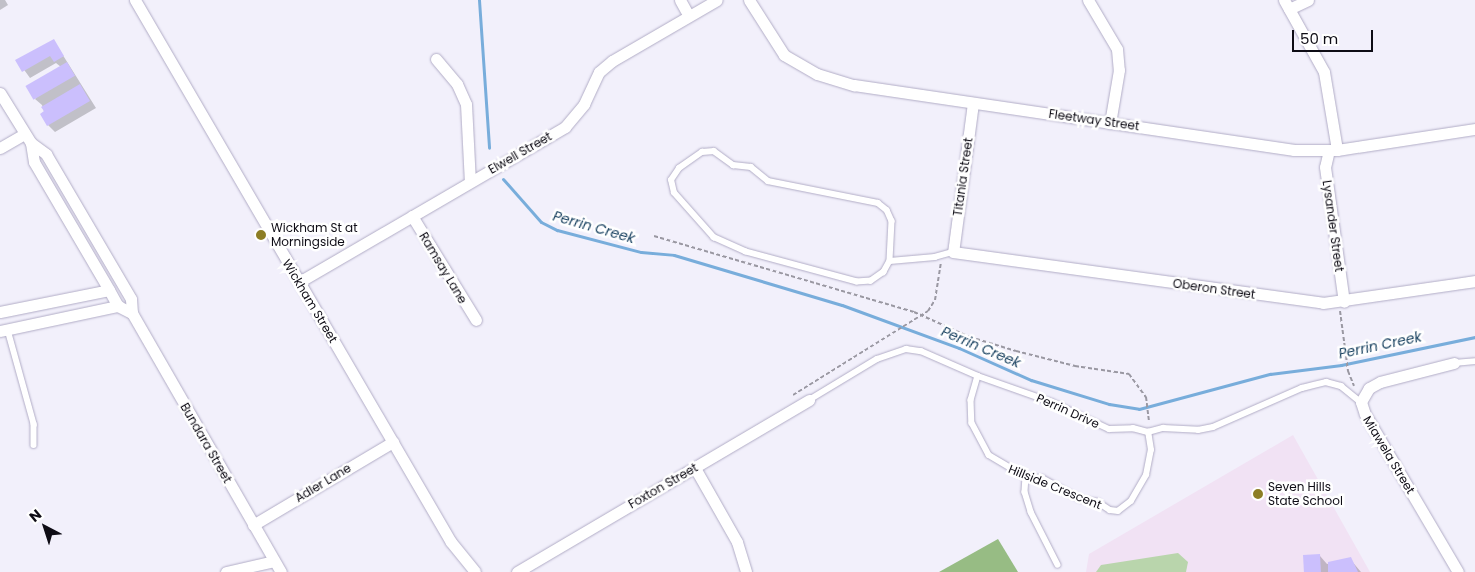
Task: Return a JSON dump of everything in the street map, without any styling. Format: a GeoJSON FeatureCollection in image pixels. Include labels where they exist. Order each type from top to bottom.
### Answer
{"type":"FeatureCollection","features":[{"type":"Feature","properties":{"kind":"street","name":"Wickham Street"},"geometry":{"type":"LineString","coordinates":[[135,0],[451,542],[475,572]]}},
{"type":"Feature","properties":{"kind":"street"},"geometry":{"type":"LineString","coordinates":[[680,0],[689,16]]}},
{"type":"Feature","properties":{"kind":"street","name":"Elwell Street"},"geometry":{"type":"LineString","coordinates":[[299,282],[565,127],[577,115],[593,81],[612,61],[717,0]]}},
{"type":"Feature","properties":{"kind":"street","name":"Fleetway Street"},"geometry":{"type":"LineString","coordinates":[[749,0],[784,55],[817,74],[854,85],[1294,150],[1333,150],[1475,129]]}},
{"type":"Feature","properties":{"kind":"street"},"geometry":{"type":"LineString","coordinates":[[1088,0],[1117,49],[1119,70],[1110,123]]}},
{"type":"Feature","properties":{"kind":"street"},"geometry":{"type":"LineString","coordinates":[[1286,4],[1308,0]]}},
{"type":"Feature","properties":{"kind":"street","name":"Lysander Street"},"geometry":{"type":"LineString","coordinates":[[1286,4],[1324,72],[1333,150],[1325,166],[1344,302]]}},
{"type":"Feature","properties":{"kind":"street"},"geometry":{"type":"LineString","coordinates":[[436,59],[457,84],[466,104],[470,182]]}},
{"type":"Feature","properties":{"kind":"street","name":"Bundara Street"},"geometry":{"type":"LineString","coordinates":[[0,92],[27,139],[34,162],[118,306]]}},
{"type":"Feature","properties":{"kind":"street","name":"Titania Street"},"geometry":{"type":"LineString","coordinates":[[948,253],[973,103]]}},
{"type":"Feature","properties":{"kind":"street"},"geometry":{"type":"LineString","coordinates":[[0,148],[27,139]]}},
{"type":"Feature","properties":{"kind":"street","name":"Bundara Street"},"geometry":{"type":"LineString","coordinates":[[27,139],[46,154],[131,299],[132,313],[281,572]]}},
{"type":"Feature","properties":{"kind":"street","name":"Ramsay Lane"},"geometry":{"type":"LineString","coordinates":[[412,216],[476,320]]}},
{"type":"Feature","properties":{"kind":"street","name":"Oberon Street"},"geometry":{"type":"LineString","coordinates":[[948,253],[1308,302],[1344,302],[1475,281]]}},
{"type":"Feature","properties":{"kind":"street"},"geometry":{"type":"LineString","coordinates":[[0,312],[109,290]]}},
{"type":"Feature","properties":{"kind":"street"},"geometry":{"type":"LineString","coordinates":[[4,331],[118,306],[132,313]]}},
{"type":"Feature","properties":{"kind":"street","name":"Miawela Street"},"geometry":{"type":"LineString","coordinates":[[1454,363],[1380,382],[1369,388],[1361,402],[1365,414],[1458,572]]}},
{"type":"Feature","properties":{"kind":"street","name":"Foxton Street"},"geometry":{"type":"LineString","coordinates":[[517,572],[809,400]]}},
{"type":"Feature","properties":{"kind":"street","name":"Adler Lane"},"geometry":{"type":"LineString","coordinates":[[253,525],[393,442]]}},
{"type":"Feature","properties":{"kind":"street"},"geometry":{"type":"LineString","coordinates":[[695,468],[737,542],[746,572]]}},
{"type":"Feature","properties":{"kind":"street"},"geometry":{"type":"LineString","coordinates":[[226,572],[274,561]]}},
{"type":"Feature","properties":{"kind":"lane"},"geometry":{"type":"LineString","coordinates":[[890,261],[892,221],[887,210],[878,203],[768,181],[751,167],[733,165],[714,151],[702,152],[678,168],[670,180],[674,193],[714,238],[746,252],[857,282],[871,282],[890,261],[948,253]]}},
{"type":"Feature","properties":{"kind":"lane"},"geometry":{"type":"LineString","coordinates":[[4,331],[34,424],[34,445]]}},
{"type":"Feature","properties":{"kind":"lane","name":"Perrin Drive"},"geometry":{"type":"LineString","coordinates":[[809,400],[877,359],[906,349],[921,351],[978,376],[1052,402],[1098,426],[1148,432],[1162,428],[1198,430],[1213,427],[1302,388],[1326,382],[1341,386],[1361,402]]}},
{"type":"Feature","properties":{"kind":"lane"},"geometry":{"type":"LineString","coordinates":[[1454,363],[1475,360]]}},
{"type":"Feature","properties":{"kind":"lane","name":"Hillside Crescent"},"geometry":{"type":"LineString","coordinates":[[978,376],[971,400],[972,423],[989,455],[1026,477],[1042,478],[1080,499],[1098,502],[1110,510],[1118,510],[1131,501],[1146,475],[1151,450],[1148,432]]}},
{"type":"Feature","properties":{"kind":"lane"},"geometry":{"type":"LineString","coordinates":[[1026,477],[1025,492],[1032,512],[1058,565]]}},
{"type":"Feature","properties":{"kind":"path"},"geometry":{"type":"LineString","coordinates":[[654,236],[922,316],[970,337],[1016,351],[1075,366],[1129,374],[1146,397],[1149,423]]}},
{"type":"Feature","properties":{"kind":"path"},"geometry":{"type":"LineString","coordinates":[[793,395],[922,316],[935,300],[948,253]]}},
{"type":"Feature","properties":{"kind":"path"},"geometry":{"type":"LineString","coordinates":[[1344,302],[1340,310],[1348,371],[1355,388]]}},
{"type":"Feature","properties":{"kind":"shaded area","name":"Seven Hills State School"},"geometry":{"type":"Polygon","coordinates":[[[1293,435],[1370,572],[1086,572],[1089,554],[1293,435]]]}},
{"type":"Feature","properties":{"kind":"green space"},"geometry":{"type":"Polygon","coordinates":[[[998,539],[1018,572],[939,572],[998,539]]]}},
{"type":"Feature","properties":{"kind":"green space"},"geometry":{"type":"Polygon","coordinates":[[[1178,553],[1188,562],[1186,572],[1096,572],[1101,565],[1178,553]]]}},
{"type":"Feature","properties":{"kind":"building"},"geometry":{"type":"Polygon","coordinates":[[[54,39],[64,56],[54,62],[50,56],[22,72],[15,60],[54,39]]]}},
{"type":"Feature","properties":{"kind":"building"},"geometry":{"type":"Polygon","coordinates":[[[67,62],[75,76],[33,100],[25,86],[67,62]]]}},
{"type":"Feature","properties":{"kind":"building"},"geometry":{"type":"Polygon","coordinates":[[[80,84],[90,101],[47,126],[40,114],[44,111],[41,107],[80,84]]]}},
{"type":"Feature","properties":{"kind":"building"},"geometry":{"type":"Polygon","coordinates":[[[1320,554],[1321,572],[1304,572],[1303,555],[1320,554]]]}},
{"type":"Feature","properties":{"kind":"building"},"geometry":{"type":"Polygon","coordinates":[[[1351,557],[1358,572],[1328,572],[1328,562],[1351,557]]]}},
{"type":"Feature","properties":{"kind":"waterway","name":"Perrin Creek"},"geometry":{"type":"LineString","coordinates":[[479,0],[489,148]]}},
{"type":"Feature","properties":{"kind":"waterway","name":"Perrin Creek"},"geometry":{"type":"LineString","coordinates":[[503,179],[541,222],[557,230],[641,252],[674,255],[842,305],[959,348],[1031,380],[1109,404],[1139,409],[1270,374],[1341,365],[1475,337]]}},
{"type":"Feature","properties":{"kind":"place","name":"Wickham St at Morningside"},"geometry":{"type":"Point","coordinates":[261,235]}},
{"type":"Feature","properties":{"kind":"place","name":"Seven Hills State School"},"geometry":{"type":"Point","coordinates":[1258,494]}}]}
